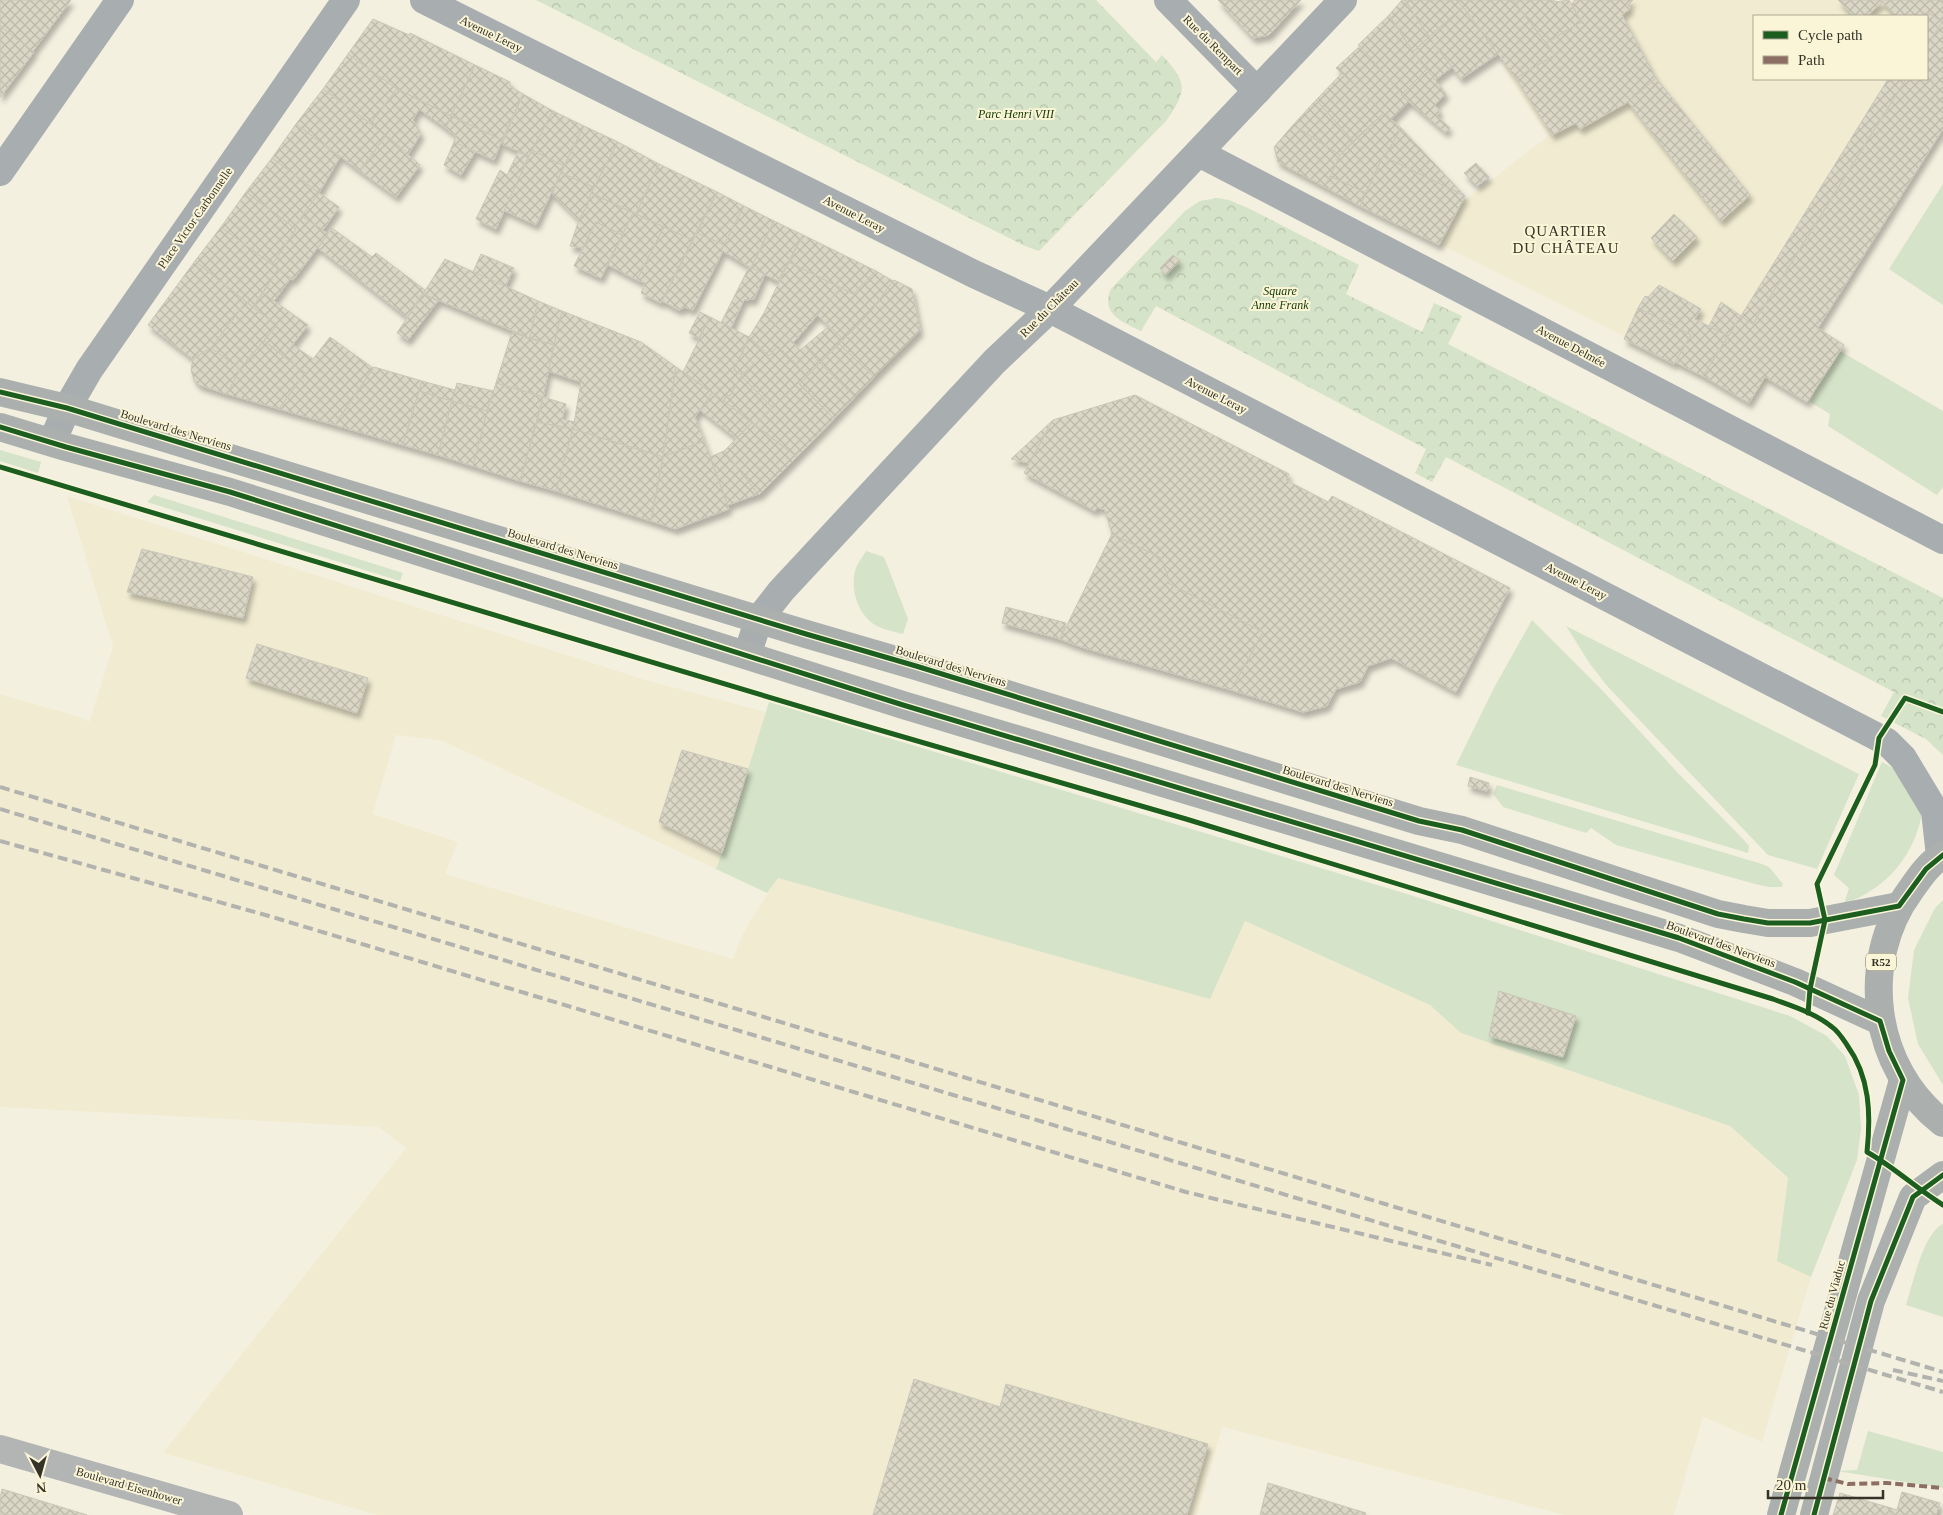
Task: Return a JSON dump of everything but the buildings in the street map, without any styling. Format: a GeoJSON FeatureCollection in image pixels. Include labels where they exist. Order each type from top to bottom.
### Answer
{"type":"FeatureCollection","features":[{"type":"Feature","properties":{"kind":"main road","name":"Boulevard des Nerviens"},"geometry":{"type":"LineString","coordinates":[[0,392],[67,408],[1419,821],[1462,830],[1718,914],[1768,923],[1789,924],[1810,923],[1899,906]]}},
{"type":"Feature","properties":{"kind":"main road","name":"Boulevard des Nerviens"},"geometry":{"type":"LineString","coordinates":[[0,426],[230,492],[903,705],[1679,938],[1795,982],[1880,1021]]}},
{"type":"Feature","properties":{"kind":"main road","name":"R52"},"geometry":{"type":"LineString","coordinates":[[1941,856],[1926,870],[1899,906],[1884,942],[1878,981],[1880,1021],[1889,1051],[1903,1080],[1930,1113],[1943,1123]]}},
{"type":"Feature","properties":{"kind":"main road","name":"Rue du Viaduc"},"geometry":{"type":"LineString","coordinates":[[1781,1515],[1903,1080]]}},
{"type":"Feature","properties":{"kind":"main road"},"geometry":{"type":"LineString","coordinates":[[1814,1515],[1870,1301],[1913,1197],[1943,1175]]}},
{"type":"Feature","properties":{"kind":"street"},"geometry":{"type":"LineString","coordinates":[[0,172],[120,0]]}},
{"type":"Feature","properties":{"kind":"street","name":"Place Victor Carbonnelle"},"geometry":{"type":"LineString","coordinates":[[52,442],[67,408],[89,370],[346,0]]}},
{"type":"Feature","properties":{"kind":"street","name":"Avenue Leray"},"geometry":{"type":"LineString","coordinates":[[424,0],[1050,310],[1887,742],[1903,758],[1934,811],[1941,856]]}},
{"type":"Feature","properties":{"kind":"street","name":"Rue du Rempart"},"geometry":{"type":"LineString","coordinates":[[1168,0],[1257,91]]}},
{"type":"Feature","properties":{"kind":"street","name":"Rue du Château"},"geometry":{"type":"LineString","coordinates":[[746,655],[759,619],[781,591],[994,362],[1050,310],[1343,0]]}},
{"type":"Feature","properties":{"kind":"street","name":"Avenue Delmée"},"geometry":{"type":"LineString","coordinates":[[1199,152],[1943,540]]}},
{"type":"Feature","properties":{"kind":"street","name":"Boulevard Eisenhower"},"geometry":{"type":"LineString","coordinates":[[0,1449],[217,1513]]}},
{"type":"Feature","properties":{"kind":"shaded area"},"geometry":{"type":"Polygon","coordinates":[[[1458,0],[1943,0],[1943,118],[1811,331],[1835,348],[1810,402],[1768,380],[1748,402],[1704,378],[1704,376],[1440,244],[1463,202],[1548,136],[1510,78],[1498,52],[1458,0]]]}},
{"type":"Feature","properties":{"kind":"shaded area"},"geometry":{"type":"Polygon","coordinates":[[[67,496],[646,680],[766,712],[716,869],[443,741],[396,735],[373,814],[458,842],[445,874],[733,959],[743,933],[777,878],[1210,998],[1245,921],[1430,1005],[1461,1033],[1730,1126],[1788,1179],[1777,1260],[1811,1277],[1762,1442],[1703,1417],[1674,1515],[1565,1515],[1222,1427],[1197,1515],[377,1515],[163,1453],[406,1148],[378,1127],[0,1107],[0,694],[80,717],[89,722],[113,647],[67,496]]]}},
{"type":"Feature","properties":{"kind":"green space","name":"Parc Henri VIII"},"geometry":{"type":"Polygon","coordinates":[[[536,0],[1096,0],[1156,62],[1162,55],[1180,80],[1182,86],[1181,94],[1166,121],[1039,251],[1025,246],[536,0]]]}},
{"type":"Feature","properties":{"kind":"green space"},"geometry":{"type":"Polygon","coordinates":[[[1943,184],[1943,305],[1889,269],[1943,184]]]}},
{"type":"Feature","properties":{"kind":"green space","name":"Square Anne Frank"},"geometry":{"type":"Polygon","coordinates":[[[1217,198],[1229,200],[1248,208],[1359,265],[1346,294],[1422,332],[1434,303],[1462,316],[1448,344],[1943,598],[1943,755],[1926,739],[1881,716],[1894,692],[1446,457],[1432,482],[1415,473],[1426,449],[1156,306],[1141,331],[1115,316],[1109,305],[1108,298],[1111,289],[1185,211],[1200,201],[1217,198]]]}},
{"type":"Feature","properties":{"kind":"green space"},"geometry":{"type":"Polygon","coordinates":[[[1835,348],[1943,411],[1943,487],[1937,495],[1828,426],[1830,414],[1810,402],[1835,348]]]}},
{"type":"Feature","properties":{"kind":"green space"},"geometry":{"type":"Polygon","coordinates":[[[0,450],[41,462],[38,473],[0,461],[0,450]]]}},
{"type":"Feature","properties":{"kind":"green space"},"geometry":{"type":"Polygon","coordinates":[[[154,495],[403,573],[400,581],[147,502],[154,495]]]}},
{"type":"Feature","properties":{"kind":"green space"},"geometry":{"type":"Polygon","coordinates":[[[866,551],[884,557],[908,619],[903,634],[877,626],[860,609],[855,593],[854,576],[857,566],[866,551]]]}},
{"type":"Feature","properties":{"kind":"green space"},"geometry":{"type":"Polygon","coordinates":[[[1532,620],[1602,690],[1676,771],[1744,840],[1749,846],[1748,853],[1456,765],[1495,686],[1532,620]]]}},
{"type":"Feature","properties":{"kind":"green space"},"geometry":{"type":"Polygon","coordinates":[[[1566,626],[1859,774],[1817,869],[1768,855],[1608,687],[1590,664],[1566,626]]]}},
{"type":"Feature","properties":{"kind":"green space"},"geometry":{"type":"Polygon","coordinates":[[[769,702],[1407,894],[1790,1016],[1827,1036],[1845,1056],[1859,1095],[1861,1129],[1857,1160],[1811,1277],[1777,1261],[1788,1178],[1730,1126],[1461,1033],[1430,1005],[1245,921],[1210,999],[778,878],[767,893],[716,869],[769,702]]]}},
{"type":"Feature","properties":{"kind":"green space"},"geometry":{"type":"Polygon","coordinates":[[[1882,762],[1896,770],[1923,808],[1919,825],[1907,854],[1886,879],[1874,889],[1844,904],[1849,888],[1834,875],[1882,762]]]}},
{"type":"Feature","properties":{"kind":"green space"},"geometry":{"type":"Polygon","coordinates":[[[1497,785],[1762,864],[1769,867],[1783,884],[1782,887],[1755,884],[1616,845],[1591,828],[1586,833],[1503,807],[1493,794],[1497,785]]]}},
{"type":"Feature","properties":{"kind":"green space"},"geometry":{"type":"Polygon","coordinates":[[[1943,900],[1943,1085],[1918,1044],[1908,998],[1914,950],[1935,908],[1943,900]]]}},
{"type":"Feature","properties":{"kind":"green space"},"geometry":{"type":"Polygon","coordinates":[[[1943,1224],[1943,1317],[1906,1305],[1924,1248],[1936,1229],[1943,1224]]]}},
{"type":"Feature","properties":{"kind":"green space"},"geometry":{"type":"Polygon","coordinates":[[[1868,1431],[1943,1452],[1943,1488],[1837,1471],[1857,1470],[1868,1431]]]}},
{"type":"Feature","properties":{"kind":"railway"},"geometry":{"type":"LineString","coordinates":[[0,787],[1943,1372]]}},
{"type":"Feature","properties":{"kind":"railway"},"geometry":{"type":"LineString","coordinates":[[0,809],[1943,1392]]}},
{"type":"Feature","properties":{"kind":"railway"},"geometry":{"type":"LineString","coordinates":[[0,841],[269,916],[1186,1192],[1492,1265]]}},
{"type":"Feature","properties":{"kind":"railway"},"geometry":{"type":"LineString","coordinates":[[1893,1370],[1943,1381]]}},
{"type":"Feature","properties":{"kind":"marked path"},"geometry":{"type":"LineString","coordinates":[[1824,1478],[1848,1484],[1887,1483],[1943,1488]]}},
{"type":"Feature","properties":{"kind":"cycle path"},"geometry":{"type":"LineString","coordinates":[[0,392],[67,408],[1419,821],[1462,830],[1718,914],[1768,923],[1810,923],[1899,906],[1926,869],[1943,855]]}},
{"type":"Feature","properties":{"kind":"cycle path"},"geometry":{"type":"LineString","coordinates":[[0,427],[230,492],[903,705],[1679,938],[1795,982],[1880,1021],[1889,1051],[1903,1080],[1781,1515]]}},
{"type":"Feature","properties":{"kind":"cycle path"},"geometry":{"type":"LineString","coordinates":[[0,467],[852,722],[1186,819],[1796,1007],[1825,1022],[1834,1029],[1855,1057],[1867,1096],[1869,1124],[1867,1152],[1887,1164],[1943,1205]]}},
{"type":"Feature","properties":{"kind":"cycle path"},"geometry":{"type":"LineString","coordinates":[[1808,1013],[1810,989],[1825,920],[1817,884],[1875,765],[1879,738],[1905,698],[1943,712]]}},
{"type":"Feature","properties":{"kind":"cycle path"},"geometry":{"type":"LineString","coordinates":[[1814,1515],[1871,1301],[1913,1197],[1943,1175]]}},
{"type":"Feature","properties":{"kind":"district","name":"QUARTIER DU CHÂTEAU"},"geometry":{"type":"Point","coordinates":[1566,240]}}]}
